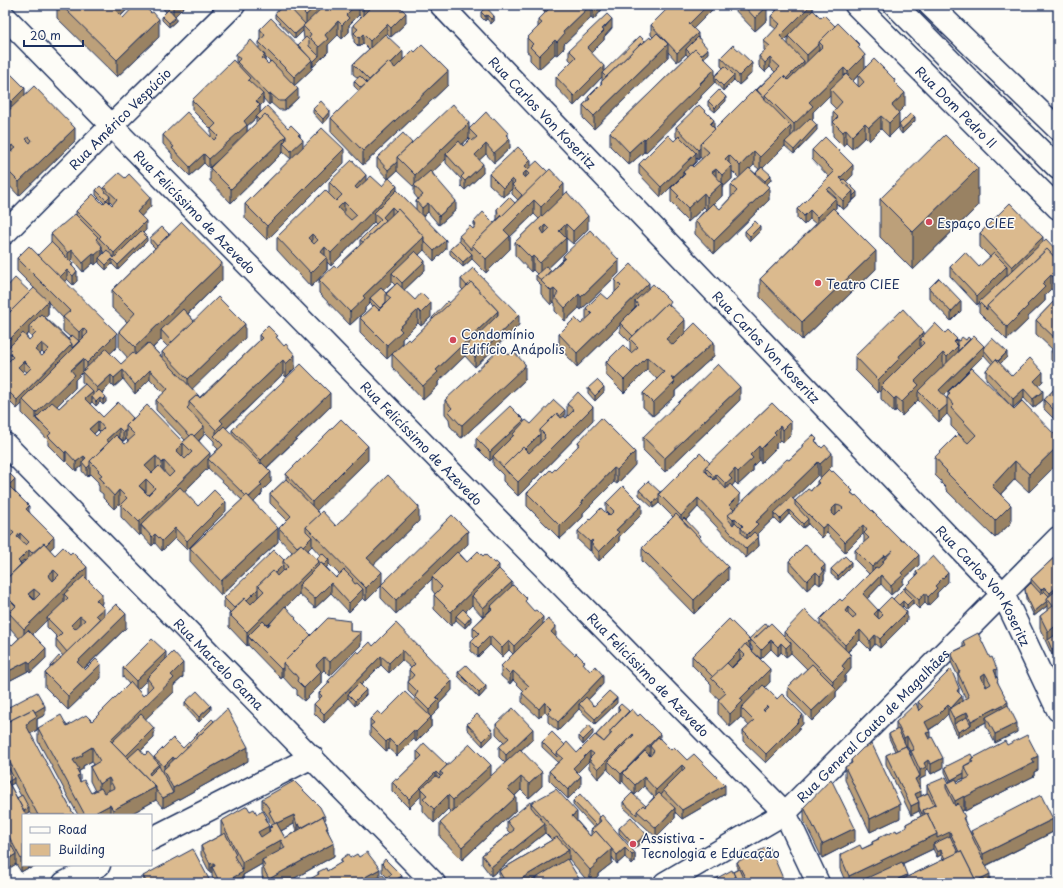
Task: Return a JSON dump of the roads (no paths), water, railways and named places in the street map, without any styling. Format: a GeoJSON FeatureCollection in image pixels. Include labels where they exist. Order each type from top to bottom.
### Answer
{"type":"FeatureCollection","features":[{"type":"Feature","properties":{"kind":"street","name":"Rua Américo Vespúcio"},"geometry":{"type":"LineString","coordinates":[[5,233],[234,5]]}},
{"type":"Feature","properties":{"kind":"street","name":"Rua Carlos Von Koseritz"},"geometry":{"type":"LineString","coordinates":[[441,5],[1003,594],[1058,710]]}},
{"type":"Feature","properties":{"kind":"street","name":"Rua Dom Pedro II"},"geometry":{"type":"LineString","coordinates":[[856,5],[1058,208]]}},
{"type":"Feature","properties":{"kind":"street"},"geometry":{"type":"LineString","coordinates":[[896,5],[1058,168]]}},
{"type":"Feature","properties":{"kind":"street"},"geometry":{"type":"LineString","coordinates":[[934,6],[1058,129]]}},
{"type":"Feature","properties":{"kind":"street","name":"Rua Felicíssimo de Azevedo"},"geometry":{"type":"LineString","coordinates":[[5,17],[785,813],[818,883]]}},
{"type":"Feature","properties":{"kind":"street","name":"Rua Marcelo Gama"},"geometry":{"type":"LineString","coordinates":[[5,444],[434,883]]}},
{"type":"Feature","properties":{"kind":"street","name":"Rua General Couto de Magalhães"},"geometry":{"type":"LineString","coordinates":[[665,883],[785,813],[1058,538]]}},
{"type":"Feature","properties":{"kind":"street"},"geometry":{"type":"LineString","coordinates":[[152,838],[312,757]]}},
{"type":"Feature","properties":{"kind":"street"},"geometry":{"type":"LineString","coordinates":[[64,883],[97,866]]}},
{"type":"Feature","properties":{"kind":"place","name":"Espaço CIEE"},"geometry":{"type":"Point","coordinates":[929,222]}},
{"type":"Feature","properties":{"kind":"place","name":"Teatro CIEE"},"geometry":{"type":"Point","coordinates":[818,283]}},
{"type":"Feature","properties":{"kind":"place","name":"Condomínio Edifício Anápolis"},"geometry":{"type":"Point","coordinates":[453,340]}},
{"type":"Feature","properties":{"kind":"place","name":"Assistiva - Tecnologia e Educação"},"geometry":{"type":"Point","coordinates":[633,844]}}]}
